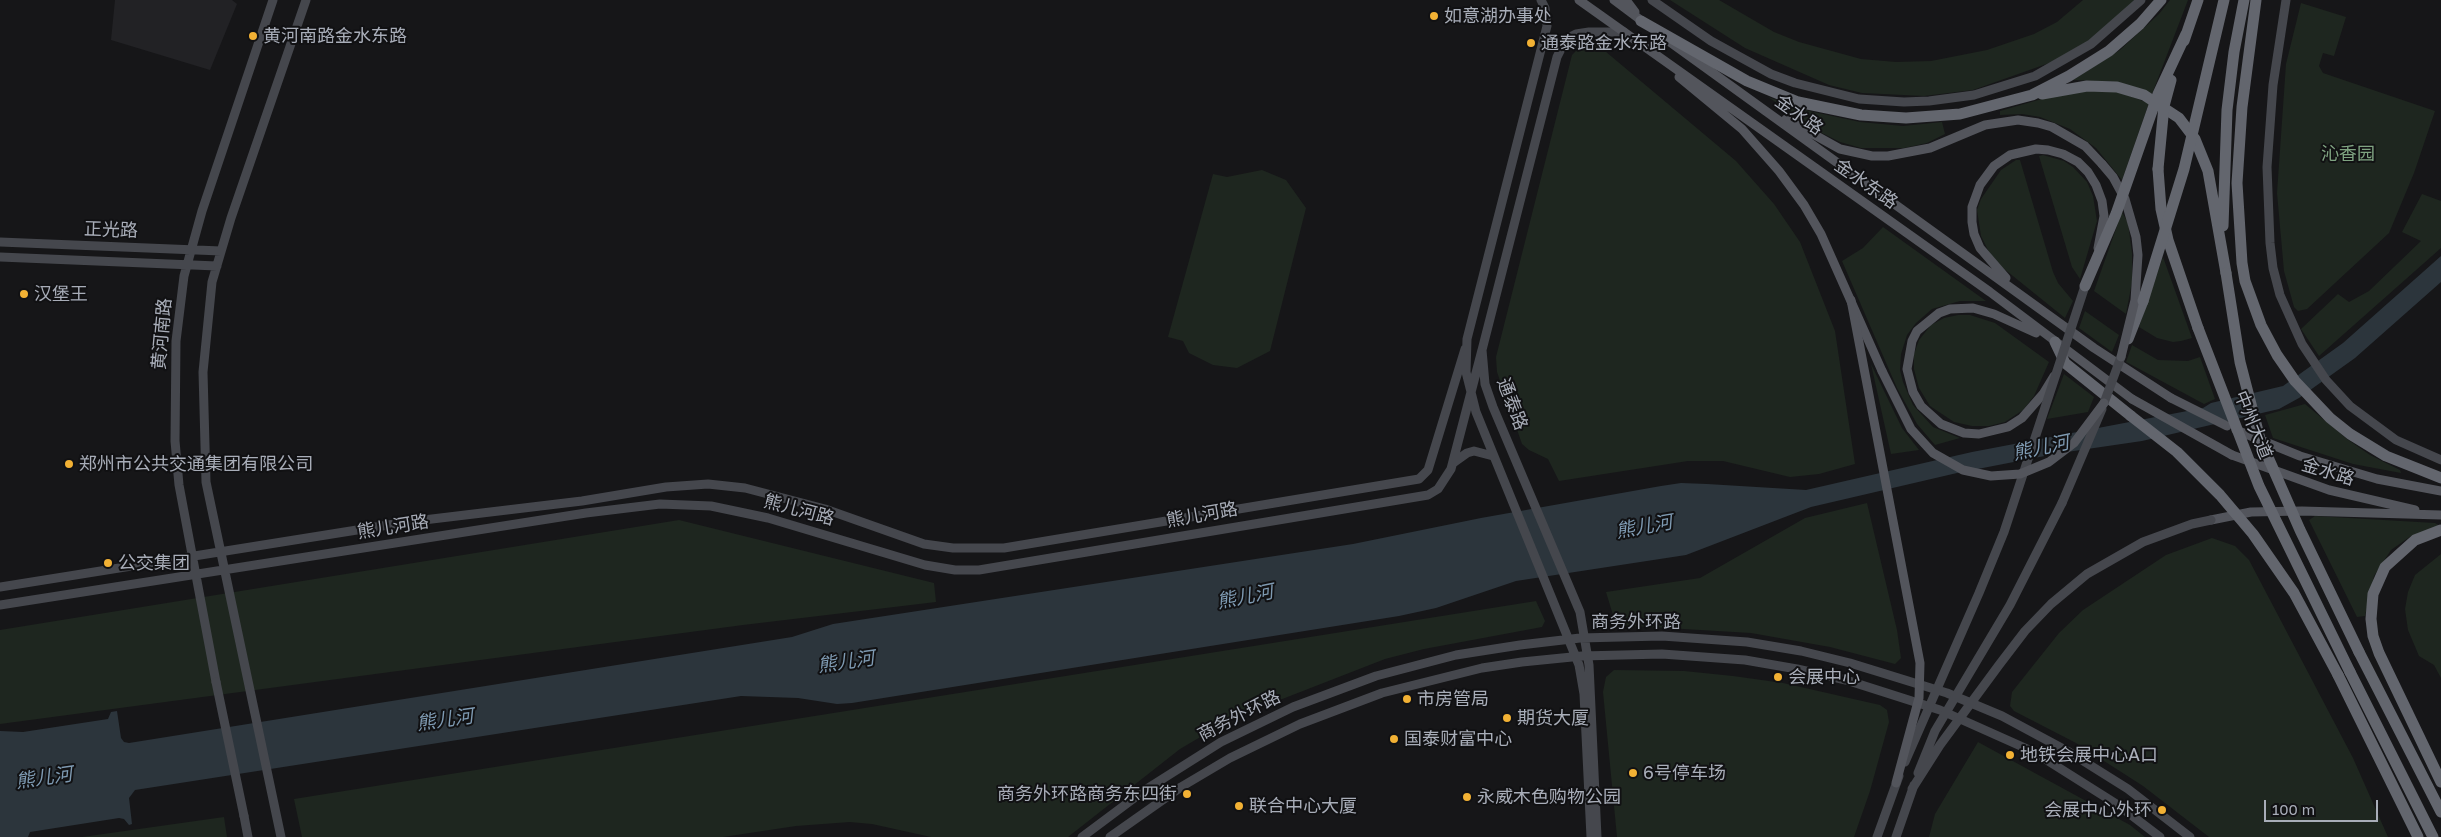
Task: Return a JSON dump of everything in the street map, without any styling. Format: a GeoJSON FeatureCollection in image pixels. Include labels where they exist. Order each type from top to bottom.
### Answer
{"type":"FeatureCollection","features":[{"type":"Feature","properties":{"kind":"highway"},"geometry":{"type":"LineString","coordinates":[[2032,95],[2069,76],[2109,51],[2140,24],[2161,0]]}},
{"type":"Feature","properties":{"kind":"highway","name":"中州大道"},"geometry":{"type":"LineString","coordinates":[[2198,0],[2164,106],[2158,169],[2161,208],[2166,232],[2198,328],[2259,486],[2433,837]]}},
{"type":"Feature","properties":{"kind":"highway"},"geometry":{"type":"LineString","coordinates":[[2121,357],[2143,301],[2184,169],[2224,0]]}},
{"type":"Feature","properties":{"kind":"highway","name":"中州大道"},"geometry":{"type":"LineString","coordinates":[[2244,0],[2234,52],[2227,110],[2223,202],[2226,273],[2240,362],[2260,439],[2300,530],[2441,812]]}},
{"type":"Feature","properties":{"kind":"highway"},"geometry":{"type":"LineString","coordinates":[[2256,0],[2242,107],[2237,184],[2239,239],[2245,281],[2261,325],[2285,367],[2320,408],[2350,434],[2386,456],[2441,478]]}},
{"type":"Feature","properties":{"kind":"highway"},"geometry":{"type":"LineString","coordinates":[[1641,21],[1747,81],[1798,102],[1861,115],[1906,118],[1984,109],[2032,95],[2087,86],[2117,87],[2144,95],[2179,118],[2195,139],[2208,171],[2226,273]]}},
{"type":"Feature","properties":{"kind":"highway"},"geometry":{"type":"LineString","coordinates":[[2086,286],[2116,214],[2158,94],[2186,34]]}},
{"type":"Feature","properties":{"kind":"highway"},"geometry":{"type":"LineString","coordinates":[[2055,342],[2065,363],[2177,452],[2220,495],[2253,534],[2294,593],[2338,675],[2418,837]]}},
{"type":"Feature","properties":{"kind":"highway"},"geometry":{"type":"LineString","coordinates":[[2441,530],[2415,540],[2385,567],[2373,594],[2372,627],[2379,653],[2441,782]]}},
{"type":"Feature","properties":{"kind":"main road","name":"金水东路"},"geometry":{"type":"LineString","coordinates":[[1579,0],[1959,270],[2132,399]]}},
{"type":"Feature","properties":{"kind":"main road"},"geometry":{"type":"LineString","coordinates":[[1614,0],[1746,97],[1826,143],[1854,152],[1872,156],[1904,155],[1930,148],[1985,125],[2018,120],[2052,127],[2085,146],[2102,164],[2119,187],[2129,209],[2136,237],[2138,280],[2121,357]]}},
{"type":"Feature","properties":{"kind":"main road"},"geometry":{"type":"LineString","coordinates":[[1626,0],[1641,21]]}},
{"type":"Feature","properties":{"kind":"main road"},"geometry":{"type":"LineString","coordinates":[[1624,32],[1742,129],[1795,191],[1821,234],[1911,429],[1933,453],[1963,470],[1991,476],[2006,476],[2037,468],[2062,453],[2074,443],[2104,403]]}},
{"type":"Feature","properties":{"kind":"main road","name":"金水路"},"geometry":{"type":"LineString","coordinates":[[1746,97],[1833,159]]}},
{"type":"Feature","properties":{"kind":"main road"},"geometry":{"type":"LineString","coordinates":[[2039,307],[1986,258],[1974,234],[1972,222],[1975,195],[1986,175],[1994,166],[2010,155],[2036,149],[2064,154],[2078,162],[2088,172],[2096,185],[2104,216],[2098,246],[2086,286]]}},
{"type":"Feature","properties":{"kind":"main road","name":"金水东路"},"geometry":{"type":"LineString","coordinates":[[1833,159],[2094,348],[2171,398]]}},
{"type":"Feature","properties":{"kind":"main road"},"geometry":{"type":"LineString","coordinates":[[1851,300],[1920,664],[1919,698],[1896,783]]}},
{"type":"Feature","properties":{"kind":"main road"},"geometry":{"type":"LineString","coordinates":[[2055,342],[2001,316],[1973,308],[1950,309],[1938,313],[1917,331],[1912,341],[1907,369],[1910,382],[1921,406],[1931,417],[1952,429],[1979,434],[1995,432],[2008,427],[2022,418],[2043,394],[2055,374]]}},
{"type":"Feature","properties":{"kind":"main road","name":"金水路"},"geometry":{"type":"LineString","coordinates":[[2171,398],[2227,426],[2300,456],[2377,478],[2441,491]]}},
{"type":"Feature","properties":{"kind":"main road","name":"金水路"},"geometry":{"type":"LineString","coordinates":[[2132,399],[2232,454],[2329,490],[2386,504],[2441,514]]}},
{"type":"Feature","properties":{"kind":"main road"},"geometry":{"type":"LineString","coordinates":[[2211,520],[2251,512],[2302,511],[2441,514]]}},
{"type":"Feature","properties":{"kind":"street","name":"黄河南路"},"geometry":{"type":"LineString","coordinates":[[248,837],[216,682],[179,485],[175,441],[176,341],[187,264],[223,145],[273,0]]}},
{"type":"Feature","properties":{"kind":"street"},"geometry":{"type":"LineString","coordinates":[[281,837],[206,482],[203,420],[205,333],[216,266],[306,0]]}},
{"type":"Feature","properties":{"kind":"street","name":"通泰路"},"geometry":{"type":"LineString","coordinates":[[1541,0],[1545,8],[1547,26],[1466,349],[1466,372],[1470,394],[1500,474],[1577,657],[1584,694],[1591,837]]}},
{"type":"Feature","properties":{"kind":"street"},"geometry":{"type":"LineString","coordinates":[[1652,0],[1725,50],[1771,74],[1821,90],[1859,99],[1904,102],[1974,95],[2034,76],[2091,44],[2141,0]]}},
{"type":"Feature","properties":{"kind":"street"},"geometry":{"type":"LineString","coordinates":[[2286,0],[2273,85],[2267,167],[2270,243],[2275,279],[2290,321],[2302,344],[2326,380],[2350,406],[2396,440],[2441,460]]}},
{"type":"Feature","properties":{"kind":"street","name":"通泰路"},"geometry":{"type":"LineString","coordinates":[[1598,837],[1588,656],[1580,612],[1493,407],[1485,384],[1482,350],[1557,57],[1566,39],[1576,34],[1624,32]]}},
{"type":"Feature","properties":{"kind":"street","name":"正光路"},"geometry":{"type":"LineString","coordinates":[[0,242],[221,251]]}},
{"type":"Feature","properties":{"kind":"street","name":"正光路"},"geometry":{"type":"LineString","coordinates":[[0,257],[216,266]]}},
{"type":"Feature","properties":{"kind":"street"},"geometry":{"type":"LineString","coordinates":[[1876,837],[1896,783],[2004,532],[2055,374],[2086,286]]}},
{"type":"Feature","properties":{"kind":"street","name":"熊儿河路"},"geometry":{"type":"LineString","coordinates":[[0,586],[407,522],[582,501],[666,487],[708,484],[745,488],[825,509],[924,544],[953,548],[1004,548],[1418,479],[1428,470],[1466,349]]}},
{"type":"Feature","properties":{"kind":"street","name":"熊儿河路"},"geometry":{"type":"LineString","coordinates":[[0,605],[586,513],[672,503],[711,506],[768,518],[925,565],[955,570],[979,570],[1428,495],[1438,489],[1446,480],[1453,463],[1482,350]]}},
{"type":"Feature","properties":{"kind":"street"},"geometry":{"type":"LineString","coordinates":[[1896,837],[1912,789],[1935,731],[2028,570],[2080,462],[2121,357]]}},
{"type":"Feature","properties":{"kind":"street"},"geometry":{"type":"LineString","coordinates":[[1453,387],[1485,384]]}},
{"type":"Feature","properties":{"kind":"street"},"geometry":{"type":"LineString","coordinates":[[1453,463],[1467,453],[1474,452],[1493,456]]}},
{"type":"Feature","properties":{"kind":"street"},"geometry":{"type":"LineString","coordinates":[[1912,789],[1940,745],[1999,665],[2025,631],[2051,604],[2087,574],[2143,542],[2192,524],[2211,520]]}},
{"type":"Feature","properties":{"kind":"street","name":"商务外环路"},"geometry":{"type":"LineString","coordinates":[[1082,837],[1128,802],[1203,753],[1265,720],[1322,695],[1376,676],[1456,656],[1520,645],[1570,639],[1662,636],[1747,642],[1842,661],[1906,679],[2002,716],[2042,736],[2128,789],[2190,837]]}},
{"type":"Feature","properties":{"kind":"street","name":"商务外环路"},"geometry":{"type":"LineString","coordinates":[[1110,837],[1181,787],[1230,758],[1273,736],[1328,712],[1382,693],[1498,666],[1588,656],[1662,654],[1745,660],[1846,680],[1900,696],[1976,725],[2034,752],[2118,805],[2160,837]]}},
{"type":"Feature","properties":{"kind":"shaded area"},"geometry":{"type":"Polygon","coordinates":[[[115,0],[232,0],[237,4],[210,70],[111,40],[115,0]]]}},
{"type":"Feature","properties":{"kind":"green space"},"geometry":{"type":"Polygon","coordinates":[[[1670,0],[1719,0],[1774,32],[1799,42],[1861,59],[1896,62],[1931,61],[1987,50],[2034,34],[2057,22],[2083,0],[2136,0],[2092,39],[2052,62],[1973,90],[1924,96],[1862,93],[1829,85],[1745,48],[1670,0]]]}},
{"type":"Feature","properties":{"kind":"green space"},"geometry":{"type":"Polygon","coordinates":[[[2170,0],[2188,0],[2152,94],[2118,82],[2073,80],[2120,50],[2159,14],[2170,0]]]}},
{"type":"Feature","properties":{"kind":"green space","name":"沁香园"},"geometry":{"type":"Polygon","coordinates":[[[2301,3],[2346,17],[2334,56],[2323,53],[2319,66],[2323,73],[2435,111],[2414,173],[2389,233],[2307,309],[2298,311],[2294,307],[2284,271],[2277,193],[2286,64],[2301,3]]]}},
{"type":"Feature","properties":{"kind":"green space"},"geometry":{"type":"Polygon","coordinates":[[[1588,43],[1599,46],[1736,161],[1774,204],[1800,242],[1835,331],[1855,464],[1819,474],[1790,477],[1723,461],[1688,461],[1559,481],[1548,459],[1529,450],[1522,444],[1497,372],[1496,357],[1572,55],[1582,45],[1588,43]]]}},
{"type":"Feature","properties":{"kind":"green space"},"geometry":{"type":"Polygon","coordinates":[[[2092,90],[2118,92],[2149,103],[2122,180],[2096,148],[2070,129],[2040,117],[2022,114],[2000,115],[2000,111],[2045,98],[2092,90]]]}},
{"type":"Feature","properties":{"kind":"green space"},"geometry":{"type":"Polygon","coordinates":[[[1768,97],[1809,111],[1860,122],[1903,126],[1942,122],[1945,134],[1927,143],[1904,148],[1861,148],[1840,142],[1822,133],[1768,97]]]}},
{"type":"Feature","properties":{"kind":"green space"},"geometry":{"type":"Polygon","coordinates":[[[2043,155],[2064,161],[2073,167],[2087,182],[2093,196],[2097,221],[2080,279],[2072,267],[2039,156],[2043,155]]]}},
{"type":"Feature","properties":{"kind":"green space"},"geometry":{"type":"Polygon","coordinates":[[[2016,160],[2020,160],[2053,272],[2058,283],[2073,301],[2065,318],[2003,268],[1989,252],[1981,236],[1977,210],[1981,199],[2001,170],[2016,160]]]}},
{"type":"Feature","properties":{"kind":"green space"},"geometry":{"type":"Polygon","coordinates":[[[1262,170],[1286,180],[1306,208],[1270,351],[1237,368],[1213,365],[1189,353],[1183,341],[1168,337],[1213,174],[1227,177],[1262,170]]]}},
{"type":"Feature","properties":{"kind":"green space"},"geometry":{"type":"Polygon","coordinates":[[[2422,194],[2441,201],[2441,248],[2319,356],[2301,329],[2338,294],[2349,302],[2369,291],[2421,241],[2402,232],[2422,194]]]}},
{"type":"Feature","properties":{"kind":"green space"},"geometry":{"type":"Polygon","coordinates":[[[2122,212],[2128,223],[2132,253],[2132,282],[2126,314],[2094,291],[2122,212]]]}},
{"type":"Feature","properties":{"kind":"green space"},"geometry":{"type":"Polygon","coordinates":[[[1883,227],[1986,301],[1960,301],[1932,309],[1916,323],[1907,335],[1901,354],[1900,370],[1913,405],[1933,427],[1960,438],[1935,445],[1917,424],[1897,388],[1842,261],[1863,248],[1883,227]]]}},
{"type":"Feature","properties":{"kind":"green space"},"geometry":{"type":"Polygon","coordinates":[[[2163,257],[2192,338],[2173,342],[2157,338],[2139,327],[2163,257]]]}},
{"type":"Feature","properties":{"kind":"green space"},"geometry":{"type":"Polygon","coordinates":[[[2085,311],[2119,335],[2112,352],[2079,328],[2085,311]]]}},
{"type":"Feature","properties":{"kind":"green space"},"geometry":{"type":"Polygon","coordinates":[[[1970,315],[1995,323],[2049,362],[2034,396],[2023,410],[2005,422],[1989,426],[1972,426],[1954,422],[1930,406],[1919,388],[1914,369],[1914,354],[1919,340],[1931,325],[1944,318],[1970,315]]]}},
{"type":"Feature","properties":{"kind":"green space"},"geometry":{"type":"Polygon","coordinates":[[[2132,345],[2158,360],[2188,361],[2200,357],[2215,399],[2204,404],[2126,362],[2132,345]]]}},
{"type":"Feature","properties":{"kind":"green space"},"geometry":{"type":"Polygon","coordinates":[[[1871,364],[1902,428],[1919,450],[1891,454],[1871,364]]]}},
{"type":"Feature","properties":{"kind":"green space"},"geometry":{"type":"Polygon","coordinates":[[[2064,374],[2094,397],[2088,412],[2047,419],[2064,374]]]}},
{"type":"Feature","properties":{"kind":"green space"},"geometry":{"type":"Polygon","coordinates":[[[2305,404],[2347,439],[2370,455],[2400,470],[2401,473],[2353,464],[2273,438],[2265,415],[2305,404]]]}},
{"type":"Feature","properties":{"kind":"green space"},"geometry":{"type":"Polygon","coordinates":[[[1867,503],[1897,630],[1901,658],[1895,664],[1830,647],[1751,633],[1616,625],[1606,592],[1700,578],[1805,518],[1867,503]]]}},
{"type":"Feature","properties":{"kind":"green space"},"geometry":{"type":"Polygon","coordinates":[[[2315,516],[2435,523],[2440,526],[2411,536],[2391,550],[2374,576],[2365,616],[2357,617],[2309,520],[2315,516]]]}},
{"type":"Feature","properties":{"kind":"green space"},"geometry":{"type":"Polygon","coordinates":[[[679,520],[934,583],[936,602],[743,625],[0,724],[0,630],[679,520]]]}},
{"type":"Feature","properties":{"kind":"green space"},"geometry":{"type":"Polygon","coordinates":[[[2212,538],[2235,546],[2249,560],[2353,758],[2388,837],[2209,837],[2143,786],[2076,743],[2014,711],[2010,706],[2012,692],[2059,633],[2083,610],[2166,555],[2212,538]]]}},
{"type":"Feature","properties":{"kind":"green space"},"geometry":{"type":"Polygon","coordinates":[[[2441,554],[2441,678],[2434,665],[2419,656],[2408,630],[2405,609],[2408,592],[2415,575],[2441,554]]]}},
{"type":"Feature","properties":{"kind":"green space"},"geometry":{"type":"Polygon","coordinates":[[[1536,601],[1545,621],[1542,627],[1424,649],[1385,659],[1231,719],[1180,749],[1068,837],[931,837],[872,824],[850,822],[796,826],[723,837],[302,837],[294,799],[1536,601]]]}},
{"type":"Feature","properties":{"kind":"green space"},"geometry":{"type":"Polygon","coordinates":[[[1614,670],[1684,671],[1733,676],[1783,683],[1880,705],[1887,710],[1889,722],[1870,791],[1854,837],[1617,837],[1603,692],[1606,677],[1614,670]]]}},
{"type":"Feature","properties":{"kind":"green space"},"geometry":{"type":"Polygon","coordinates":[[[1978,742],[2130,825],[2145,837],[1929,837],[1935,814],[1978,742]]]}},
{"type":"Feature","properties":{"kind":"green space"},"geometry":{"type":"Polygon","coordinates":[[[224,817],[227,837],[82,837],[139,829],[224,817]]]}},
{"type":"Feature","properties":{"kind":"water","name":"熊儿河"},"geometry":{"type":"Polygon","coordinates":[[[2441,256],[2441,282],[2355,358],[2299,398],[2279,409],[2142,441],[2060,453],[1957,473],[1811,507],[1686,555],[1516,581],[1436,608],[1399,616],[852,703],[837,704],[798,698],[741,696],[135,790],[129,798],[132,824],[129,825],[124,819],[119,818],[30,832],[28,837],[0,837],[0,731],[23,732],[108,719],[111,712],[117,711],[121,738],[124,742],[129,743],[792,637],[833,624],[1353,544],[1481,518],[1661,486],[1681,483],[1806,490],[1972,452],[2203,408],[2211,403],[2283,386],[2343,343],[2441,256]]]}},
{"type":"Feature","properties":{"kind":"place","name":"如意湖办事处"},"geometry":{"type":"Point","coordinates":[1434,16]}},
{"type":"Feature","properties":{"kind":"place","name":"黄河南路金水东路"},"geometry":{"type":"Point","coordinates":[253,36]}},
{"type":"Feature","properties":{"kind":"place","name":"通泰路金水东路"},"geometry":{"type":"Point","coordinates":[1531,43]}},
{"type":"Feature","properties":{"kind":"place","name":"汉堡王"},"geometry":{"type":"Point","coordinates":[24,294]}},
{"type":"Feature","properties":{"kind":"place","name":"郑州市公共交通集团有限公司"},"geometry":{"type":"Point","coordinates":[69,464]}},
{"type":"Feature","properties":{"kind":"place","name":"公交集团"},"geometry":{"type":"Point","coordinates":[108,563]}},
{"type":"Feature","properties":{"kind":"place","name":"会展中心"},"geometry":{"type":"Point","coordinates":[1778,677]}},
{"type":"Feature","properties":{"kind":"place","name":"市房管局"},"geometry":{"type":"Point","coordinates":[1407,699]}},
{"type":"Feature","properties":{"kind":"place","name":"期货大厦"},"geometry":{"type":"Point","coordinates":[1507,718]}},
{"type":"Feature","properties":{"kind":"place","name":"国泰财富中心"},"geometry":{"type":"Point","coordinates":[1394,739]}},
{"type":"Feature","properties":{"kind":"place","name":"地铁会展中心A口"},"geometry":{"type":"Point","coordinates":[2010,755]}},
{"type":"Feature","properties":{"kind":"place","name":"6号停车场"},"geometry":{"type":"Point","coordinates":[1633,773]}},
{"type":"Feature","properties":{"kind":"place","name":"商务外环路商务东四街"},"geometry":{"type":"Point","coordinates":[1187,794]}},
{"type":"Feature","properties":{"kind":"place","name":"永威木色购物公园"},"geometry":{"type":"Point","coordinates":[1467,797]}},
{"type":"Feature","properties":{"kind":"place","name":"联合中心大厦"},"geometry":{"type":"Point","coordinates":[1239,806]}},
{"type":"Feature","properties":{"kind":"place","name":"会展中心外环"},"geometry":{"type":"Point","coordinates":[2162,810]}}]}
